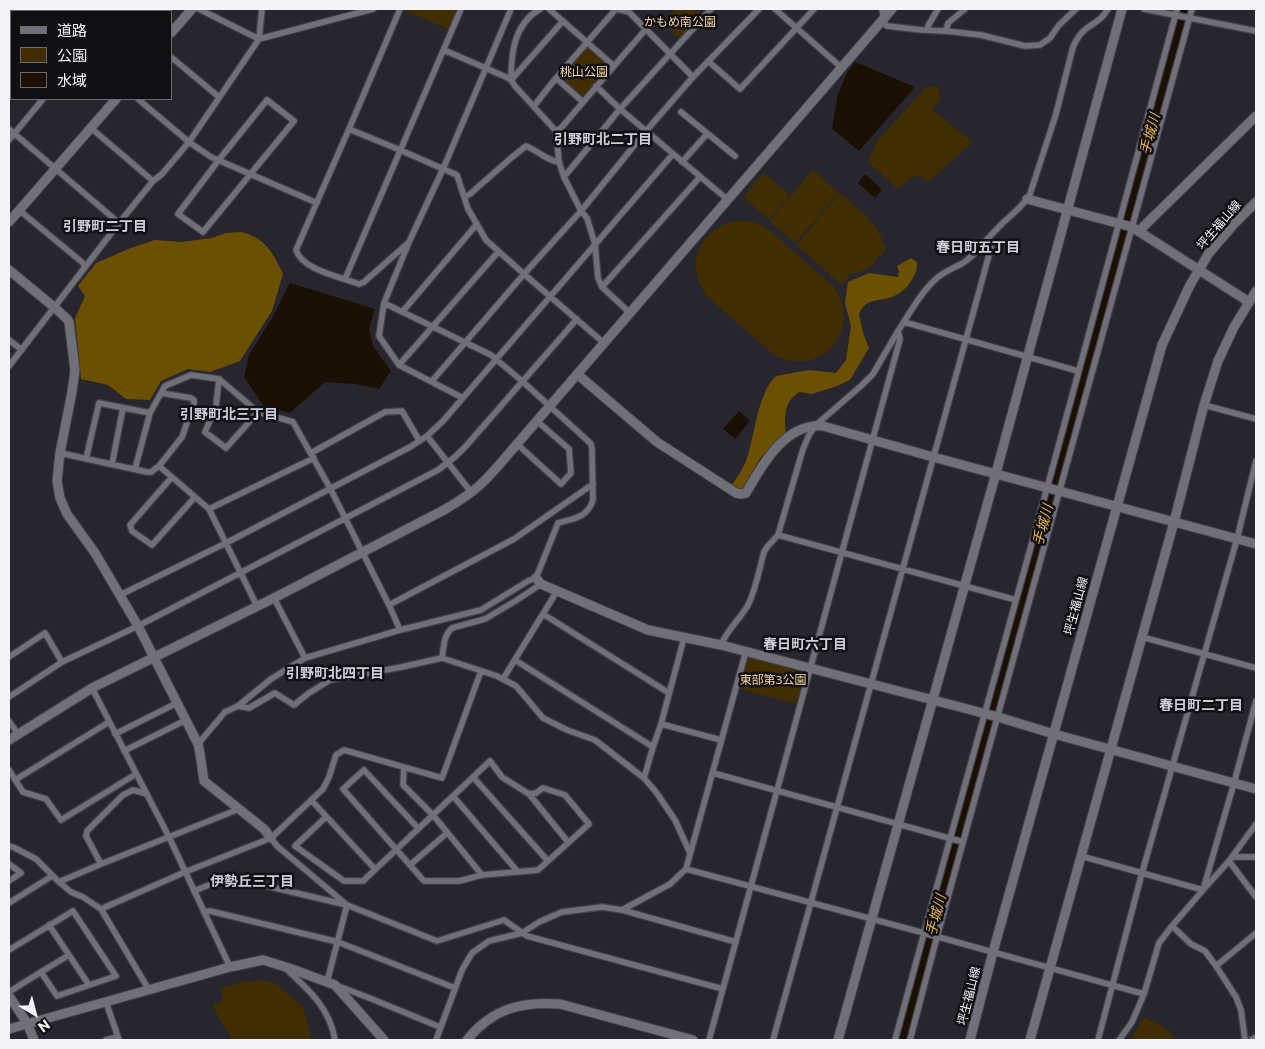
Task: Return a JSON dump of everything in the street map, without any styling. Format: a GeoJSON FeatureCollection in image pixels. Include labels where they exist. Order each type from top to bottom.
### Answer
{"type":"FeatureCollection","features":[{"type":"Feature","properties":{"kind":"street"},"geometry":{"type":"LineString","coordinates":[[172,31],[192,9]]}},
{"type":"Feature","properties":{"kind":"street"},"geometry":{"type":"LineString","coordinates":[[199,9],[259,39],[373,9]]}},
{"type":"Feature","properties":{"kind":"street"},"geometry":{"type":"LineString","coordinates":[[9,366],[153,180],[162,174],[189,142],[259,39],[262,9]]}},
{"type":"Feature","properties":{"kind":"street"},"geometry":{"type":"LineString","coordinates":[[400,9],[296,250],[302,260],[316,269],[359,284],[364,282],[409,242]]}},
{"type":"Feature","properties":{"kind":"street"},"geometry":{"type":"LineString","coordinates":[[345,279],[461,9]]}},
{"type":"Feature","properties":{"kind":"street"},"geometry":{"type":"LineString","coordinates":[[463,398],[399,366],[379,336],[384,303],[511,9]]}},
{"type":"Feature","properties":{"kind":"street"},"geometry":{"type":"LineString","coordinates":[[549,9],[614,66]]}},
{"type":"Feature","properties":{"kind":"street"},"geometry":{"type":"LineString","coordinates":[[534,106],[617,9],[629,12],[693,77]]}},
{"type":"Feature","properties":{"kind":"street"},"geometry":{"type":"LineString","coordinates":[[564,177],[620,109],[711,9]]}},
{"type":"Feature","properties":{"kind":"street"},"geometry":{"type":"LineString","coordinates":[[432,381],[580,211],[693,77],[759,9]]}},
{"type":"Feature","properties":{"kind":"street"},"geometry":{"type":"LineString","coordinates":[[776,9],[842,68]]}},
{"type":"Feature","properties":{"kind":"street"},"geometry":{"type":"LineString","coordinates":[[708,61],[740,88],[813,9]]}},
{"type":"Feature","properties":{"kind":"street"},"geometry":{"type":"LineString","coordinates":[[9,740],[92,688],[274,598],[444,510],[471,492],[493,472],[842,68],[883,14],[892,9]]}},
{"type":"Feature","properties":{"kind":"street"},"geometry":{"type":"LineString","coordinates":[[928,30],[928,26],[938,9]]}},
{"type":"Feature","properties":{"kind":"street"},"geometry":{"type":"LineString","coordinates":[[946,31],[948,23],[965,9]]}},
{"type":"Feature","properties":{"kind":"street"},"geometry":{"type":"LineString","coordinates":[[883,14],[886,26],[981,35],[1025,46],[1040,46],[1050,38],[1059,25],[1076,9]]}},
{"type":"Feature","properties":{"kind":"street"},"geometry":{"type":"LineString","coordinates":[[721,644],[748,604],[754,591],[764,552],[778,535],[809,435],[816,425],[873,374],[922,294],[936,279],[964,262],[1027,199],[1056,114],[1077,38],[1104,16],[1108,9]]}},
{"type":"Feature","properties":{"kind":"street"},"geometry":{"type":"LineString","coordinates":[[838,1040],[996,474],[1122,9]]}},
{"type":"Feature","properties":{"kind":"street"},"geometry":{"type":"LineString","coordinates":[[1144,9],[1177,13],[1188,18],[1256,31]]}},
{"type":"Feature","properties":{"kind":"street"},"geometry":{"type":"LineString","coordinates":[[910,1040],[962,841],[992,715],[1016,600],[1053,490],[1192,9]]}},
{"type":"Feature","properties":{"kind":"street"},"geometry":{"type":"LineString","coordinates":[[511,80],[511,59],[520,27],[535,10]]}},
{"type":"Feature","properties":{"kind":"street"},"geometry":{"type":"LineString","coordinates":[[896,1040],[952,838],[1028,604],[1078,371],[1128,226],[1177,13]]}},
{"type":"Feature","properties":{"kind":"street"},"geometry":{"type":"LineString","coordinates":[[511,80],[562,21]]}},
{"type":"Feature","properties":{"kind":"street"},"geometry":{"type":"LineString","coordinates":[[556,131],[561,128],[646,29]]}},
{"type":"Feature","properties":{"kind":"street"},"geometry":{"type":"LineString","coordinates":[[444,50],[511,80],[556,131],[559,162],[564,177],[580,211],[587,218],[595,244],[598,278],[602,287],[630,313]]}},
{"type":"Feature","properties":{"kind":"street"},"geometry":{"type":"LineString","coordinates":[[172,58],[219,98]]}},
{"type":"Feature","properties":{"kind":"street"},"geometry":{"type":"LineString","coordinates":[[556,78],[583,102]]}},
{"type":"Feature","properties":{"kind":"street"},"geometry":{"type":"LineString","coordinates":[[596,86],[620,109],[728,200]]}},
{"type":"Feature","properties":{"kind":"street"},"geometry":{"type":"LineString","coordinates":[[9,140],[11,132],[42,100]]}},
{"type":"Feature","properties":{"kind":"street"},"geometry":{"type":"LineString","coordinates":[[9,222],[115,100]]}},
{"type":"Feature","properties":{"kind":"street"},"geometry":{"type":"LineString","coordinates":[[139,100],[189,142],[218,161],[317,203]]}},
{"type":"Feature","properties":{"kind":"street"},"geometry":{"type":"LineString","coordinates":[[267,100],[294,121],[251,174],[203,232],[178,214],[267,100]]}},
{"type":"Feature","properties":{"kind":"street"},"geometry":{"type":"LineString","coordinates":[[681,112],[735,156]]}},
{"type":"Feature","properties":{"kind":"street"},"geometry":{"type":"LineString","coordinates":[[1128,226],[1256,116]]}},
{"type":"Feature","properties":{"kind":"street"},"geometry":{"type":"LineString","coordinates":[[91,128],[153,180]]}},
{"type":"Feature","properties":{"kind":"street"},"geometry":{"type":"LineString","coordinates":[[349,129],[457,176],[468,209],[486,240],[604,343]]}},
{"type":"Feature","properties":{"kind":"street"},"geometry":{"type":"LineString","coordinates":[[11,132],[120,222]]}},
{"type":"Feature","properties":{"kind":"street"},"geometry":{"type":"LineString","coordinates":[[682,162],[706,134]]}},
{"type":"Feature","properties":{"kind":"street"},"geometry":{"type":"LineString","coordinates":[[465,197],[526,146],[554,162],[559,162]]}},
{"type":"Feature","properties":{"kind":"street"},"geometry":{"type":"LineString","coordinates":[[120,595],[226,543],[410,447],[426,436],[443,421],[673,154]]}},
{"type":"Feature","properties":{"kind":"street"},"geometry":{"type":"LineString","coordinates":[[602,287],[700,177]]}},
{"type":"Feature","properties":{"kind":"street"},"geometry":{"type":"LineString","coordinates":[[1027,199],[1128,226],[1249,302]]}},
{"type":"Feature","properties":{"kind":"street","name":"坪生福山線"},"geometry":{"type":"LineString","coordinates":[[970,1040],[1162,345],[1190,284],[1209,253],[1235,222],[1256,202]]}},
{"type":"Feature","properties":{"kind":"street"},"geometry":{"type":"LineString","coordinates":[[19,210],[85,266]]}},
{"type":"Feature","properties":{"kind":"street"},"geometry":{"type":"LineString","coordinates":[[403,312],[477,224]]}},
{"type":"Feature","properties":{"kind":"street"},"geometry":{"type":"LineString","coordinates":[[773,1040],[992,244],[988,239]]}},
{"type":"Feature","properties":{"kind":"street"},"geometry":{"type":"LineString","coordinates":[[399,366],[498,252]]}},
{"type":"Feature","properties":{"kind":"street"},"geometry":{"type":"LineString","coordinates":[[9,270],[54,307],[69,322],[75,370],[60,453],[57,481],[60,498],[67,514],[94,553],[138,626],[186,720],[201,754],[204,781],[264,829],[277,846],[347,905]]}},
{"type":"Feature","properties":{"kind":"street"},"geometry":{"type":"LineString","coordinates":[[1030,1040],[1174,522],[1204,405],[1218,361],[1234,327],[1256,291]]}},
{"type":"Feature","properties":{"kind":"street"},"geometry":{"type":"LineString","coordinates":[[384,303],[496,359],[591,444],[592,449],[593,500],[588,511],[558,523],[538,581],[518,600],[485,619],[449,630],[445,638],[442,658]]}},
{"type":"Feature","properties":{"kind":"street"},"geometry":{"type":"LineString","coordinates":[[9,697],[62,662],[138,626],[426,477],[448,463],[466,446],[577,319]]}},
{"type":"Feature","properties":{"kind":"street"},"geometry":{"type":"LineString","coordinates":[[904,322],[1078,371]]}},
{"type":"Feature","properties":{"kind":"street"},"geometry":{"type":"LineString","coordinates":[[709,1040],[873,441],[900,339],[898,331]]}},
{"type":"Feature","properties":{"kind":"street"},"geometry":{"type":"LineString","coordinates":[[9,340],[22,350]]}},
{"type":"Feature","properties":{"kind":"street"},"geometry":{"type":"LineString","coordinates":[[577,374],[657,442],[736,493],[746,493],[763,464],[783,440],[816,425],[1256,544]]}},
{"type":"Feature","properties":{"kind":"street"},"geometry":{"type":"LineString","coordinates":[[135,469],[150,413],[165,386],[191,375],[220,379],[258,412],[293,422],[330,488],[389,604],[400,630]]}},
{"type":"Feature","properties":{"kind":"street"},"geometry":{"type":"LineString","coordinates":[[220,379],[216,406],[205,432],[226,448],[258,412]]}},
{"type":"Feature","properties":{"kind":"street"},"geometry":{"type":"LineString","coordinates":[[60,453],[151,472],[159,466],[182,436],[194,404],[194,400],[191,398],[161,393]]}},
{"type":"Feature","properties":{"kind":"street"},"geometry":{"type":"LineString","coordinates":[[86,459],[99,403],[150,413]]}},
{"type":"Feature","properties":{"kind":"street"},"geometry":{"type":"LineString","coordinates":[[1204,405],[1256,419]]}},
{"type":"Feature","properties":{"kind":"street"},"geometry":{"type":"LineString","coordinates":[[112,464],[123,408]]}},
{"type":"Feature","properties":{"kind":"street"},"geometry":{"type":"LineString","coordinates":[[209,509],[312,456],[385,412],[402,411],[419,440]]}},
{"type":"Feature","properties":{"kind":"street"},"geometry":{"type":"LineString","coordinates":[[517,444],[561,484],[571,473],[568,450],[537,421]]}},
{"type":"Feature","properties":{"kind":"street"},"geometry":{"type":"LineString","coordinates":[[426,436],[471,492]]}},
{"type":"Feature","properties":{"kind":"street"},"geometry":{"type":"LineString","coordinates":[[1098,1040],[1142,873],[1237,539],[1256,461]]}},
{"type":"Feature","properties":{"kind":"street"},"geometry":{"type":"LineString","coordinates":[[159,466],[209,509],[257,606]]}},
{"type":"Feature","properties":{"kind":"street"},"geometry":{"type":"LineString","coordinates":[[172,477],[130,525],[132,531],[152,545],[195,497]]}},
{"type":"Feature","properties":{"kind":"street"},"geometry":{"type":"LineString","coordinates":[[389,604],[514,539],[593,484]]}},
{"type":"Feature","properties":{"kind":"street"},"geometry":{"type":"LineString","coordinates":[[778,535],[1016,600]]}},
{"type":"Feature","properties":{"kind":"street"},"geometry":{"type":"LineString","coordinates":[[198,744],[225,712],[238,706],[271,679],[305,658],[400,630],[481,610],[528,581],[538,581],[648,630],[721,644],[992,715],[1111,750],[1256,789]]}},
{"type":"Feature","properties":{"kind":"street"},"geometry":{"type":"LineString","coordinates":[[503,679],[557,591]]}},
{"type":"Feature","properties":{"kind":"street"},"geometry":{"type":"LineString","coordinates":[[274,598],[305,658]]}},
{"type":"Feature","properties":{"kind":"street"},"geometry":{"type":"LineString","coordinates":[[543,614],[669,693]]}},
{"type":"Feature","properties":{"kind":"street"},"geometry":{"type":"LineString","coordinates":[[9,657],[44,633],[62,662]]}},
{"type":"Feature","properties":{"kind":"street"},"geometry":{"type":"LineString","coordinates":[[1142,637],[1256,668]]}},
{"type":"Feature","properties":{"kind":"street"},"geometry":{"type":"LineString","coordinates":[[644,778],[661,724],[684,638]]}},
{"type":"Feature","properties":{"kind":"street"},"geometry":{"type":"LineString","coordinates":[[622,910],[670,884],[686,869],[746,651]]}},
{"type":"Feature","properties":{"kind":"street"},"geometry":{"type":"LineString","coordinates":[[238,706],[249,708],[275,693],[294,705],[330,680],[442,658],[497,676],[516,686],[543,718],[567,730],[595,740],[644,778],[662,799],[675,820],[690,850],[690,856]]}},
{"type":"Feature","properties":{"kind":"street"},"geometry":{"type":"LineString","coordinates":[[515,660],[653,747]]}},
{"type":"Feature","properties":{"kind":"street"},"geometry":{"type":"LineString","coordinates":[[101,909],[185,872],[271,838],[323,789],[336,755],[344,750],[442,778],[481,671]]}},
{"type":"Feature","properties":{"kind":"street"},"geometry":{"type":"LineString","coordinates":[[92,688],[169,836],[230,967]]}},
{"type":"Feature","properties":{"kind":"street"},"geometry":{"type":"LineString","coordinates":[[1203,890],[1256,702]]}},
{"type":"Feature","properties":{"kind":"street"},"geometry":{"type":"LineString","coordinates":[[116,734],[177,704]]}},
{"type":"Feature","properties":{"kind":"street"},"geometry":{"type":"LineString","coordinates":[[124,751],[186,720]]}},
{"type":"Feature","properties":{"kind":"street"},"geometry":{"type":"LineString","coordinates":[[9,721],[18,734]]}},
{"type":"Feature","properties":{"kind":"street"},"geometry":{"type":"LineString","coordinates":[[15,780],[109,722]]}},
{"type":"Feature","properties":{"kind":"street"},"geometry":{"type":"LineString","coordinates":[[661,724],[721,740]]}},
{"type":"Feature","properties":{"kind":"street"},"geometry":{"type":"LineString","coordinates":[[326,817],[295,846],[344,881],[363,881],[490,761],[502,777],[529,794],[568,842]]}},
{"type":"Feature","properties":{"kind":"street"},"geometry":{"type":"LineString","coordinates":[[404,767],[403,784],[433,815],[482,875]]}},
{"type":"Feature","properties":{"kind":"street"},"geometry":{"type":"LineString","coordinates":[[9,770],[23,792],[46,799],[61,820],[136,774]]}},
{"type":"Feature","properties":{"kind":"street"},"geometry":{"type":"LineString","coordinates":[[418,828],[364,770],[343,789],[424,881],[459,881],[482,875],[538,870],[589,824],[565,795],[543,788],[536,793],[529,794]]}},
{"type":"Feature","properties":{"kind":"street"},"geometry":{"type":"LineString","coordinates":[[713,773],[962,841]]}},
{"type":"Feature","properties":{"kind":"street"},"geometry":{"type":"LineString","coordinates":[[473,777],[548,860]]}},
{"type":"Feature","properties":{"kind":"street"},"geometry":{"type":"LineString","coordinates":[[101,864],[86,836],[87,831],[123,795],[133,790],[146,794]]}},
{"type":"Feature","properties":{"kind":"street"},"geometry":{"type":"LineString","coordinates":[[454,796],[518,872]]}},
{"type":"Feature","properties":{"kind":"street"},"geometry":{"type":"LineString","coordinates":[[310,800],[376,869]]}},
{"type":"Feature","properties":{"kind":"street"},"geometry":{"type":"LineString","coordinates":[[58,882],[239,809]]}},
{"type":"Feature","properties":{"kind":"street"},"geometry":{"type":"LineString","coordinates":[[1120,1040],[1132,1022],[1144,994],[1159,943],[1230,859],[1256,824]]}},
{"type":"Feature","properties":{"kind":"street"},"geometry":{"type":"LineString","coordinates":[[410,864],[447,833]]}},
{"type":"Feature","properties":{"kind":"street"},"geometry":{"type":"LineString","coordinates":[[9,846],[36,859],[58,882],[71,892],[83,897],[101,909],[149,990]]}},
{"type":"Feature","properties":{"kind":"street"},"geometry":{"type":"LineString","coordinates":[[1081,856],[1203,890]]}},
{"type":"Feature","properties":{"kind":"street"},"geometry":{"type":"LineString","coordinates":[[1230,859],[1256,857]]}},
{"type":"Feature","properties":{"kind":"street"},"geometry":{"type":"LineString","coordinates":[[1230,859],[1256,897]]}},
{"type":"Feature","properties":{"kind":"street"},"geometry":{"type":"LineString","coordinates":[[9,864],[21,872],[9,880]]}},
{"type":"Feature","properties":{"kind":"street"},"geometry":{"type":"LineString","coordinates":[[686,869],[1144,994]]}},
{"type":"Feature","properties":{"kind":"street"},"geometry":{"type":"LineString","coordinates":[[9,903],[52,876]]}},
{"type":"Feature","properties":{"kind":"street"},"geometry":{"type":"LineString","coordinates":[[194,891],[226,878],[237,879],[347,905],[437,941],[504,920],[526,936],[723,989]]}},
{"type":"Feature","properties":{"kind":"street"},"geometry":{"type":"LineString","coordinates":[[331,983],[347,905]]}},
{"type":"Feature","properties":{"kind":"street"},"geometry":{"type":"LineString","coordinates":[[436,1040],[462,970],[472,953],[488,941],[522,933],[539,922],[562,912],[602,908],[622,910],[736,942]]}},
{"type":"Feature","properties":{"kind":"street"},"geometry":{"type":"LineString","coordinates":[[9,950],[73,911],[116,976],[57,996],[41,972]]}},
{"type":"Feature","properties":{"kind":"street"},"geometry":{"type":"LineString","coordinates":[[204,912],[210,911],[338,942],[455,988]]}},
{"type":"Feature","properties":{"kind":"street"},"geometry":{"type":"LineString","coordinates":[[49,925],[89,985]]}},
{"type":"Feature","properties":{"kind":"street"},"geometry":{"type":"LineString","coordinates":[[1172,926],[1191,944],[1205,951],[1236,997],[1241,1010],[1245,1040]]}},
{"type":"Feature","properties":{"kind":"street"},"geometry":{"type":"LineString","coordinates":[[1216,966],[1256,933]]}},
{"type":"Feature","properties":{"kind":"street"},"geometry":{"type":"LineString","coordinates":[[9,992],[69,955]]}},
{"type":"Feature","properties":{"kind":"street"},"geometry":{"type":"LineString","coordinates":[[9,1028],[230,967],[263,960],[331,983],[440,1027]]}},
{"type":"Feature","properties":{"kind":"street"},"geometry":{"type":"LineString","coordinates":[[283,966],[321,1004],[334,1029],[335,1040]]}},
{"type":"Feature","properties":{"kind":"street"},"geometry":{"type":"LineString","coordinates":[[331,983],[384,1040]]}},
{"type":"Feature","properties":{"kind":"street"},"geometry":{"type":"LineString","coordinates":[[9,996],[34,1040]]}},
{"type":"Feature","properties":{"kind":"street"},"geometry":{"type":"LineString","coordinates":[[106,1002],[118,1039],[106,1040]]}},
{"type":"Feature","properties":{"kind":"street"},"geometry":{"type":"LineString","coordinates":[[467,1040],[486,1021],[506,1009],[544,1003],[560,1004],[693,1040]]}},
{"type":"Feature","properties":{"kind":"street"},"geometry":{"type":"LineString","coordinates":[[1251,1040],[1256,1037]]}},
{"type":"Feature","properties":{"kind":"green space"},"geometry":{"type":"Polygon","coordinates":[[[401,9],[460,9],[451,30],[401,9]]]}},
{"type":"Feature","properties":{"kind":"green space","name":"かもめ南公園"},"geometry":{"type":"Polygon","coordinates":[[[675,9],[696,9],[703,16],[681,40],[662,22],[675,9]]]}},
{"type":"Feature","properties":{"kind":"green space","name":"桃山公園"},"geometry":{"type":"Polygon","coordinates":[[[587,43],[613,66],[583,101],[557,78],[587,43]]]}},
{"type":"Feature","properties":{"kind":"green space"},"geometry":{"type":"Polygon","coordinates":[[[927,86],[938,87],[941,98],[932,110],[973,142],[928,182],[923,177],[913,176],[898,189],[868,162],[877,141],[927,86]]]}},
{"type":"Feature","properties":{"kind":"green space"},"geometry":{"type":"Polygon","coordinates":[[[813,170],[839,193],[795,243],[769,221],[813,170]]]}},
{"type":"Feature","properties":{"kind":"green space"},"geometry":{"type":"Polygon","coordinates":[[[764,173],[790,195],[769,219],[743,197],[764,173]]]}},
{"type":"Feature","properties":{"kind":"green space"},"geometry":{"type":"Polygon","coordinates":[[[840,193],[868,217],[867,219],[877,228],[886,249],[869,268],[850,275],[842,285],[796,245],[840,193]]]}},
{"type":"Feature","properties":{"kind":"green space"},"geometry":{"type":"Polygon","coordinates":[[[735,221],[752,222],[767,228],[832,285],[841,301],[844,317],[841,332],[834,345],[822,355],[808,361],[792,361],[774,355],[708,297],[697,274],[696,262],[699,251],[704,241],[712,232],[722,225],[735,221]]]}},
{"type":"Feature","properties":{"kind":"green space","name":"東部第3公園"},"geometry":{"type":"Polygon","coordinates":[[[748,656],[807,671],[798,704],[740,689],[748,656]]]}},
{"type":"Feature","properties":{"kind":"green space"},"geometry":{"type":"Polygon","coordinates":[[[264,980],[278,985],[303,1007],[312,1040],[232,1040],[212,1005],[224,999],[220,988],[242,982],[264,980]]]}},
{"type":"Feature","properties":{"kind":"green space"},"geometry":{"type":"Polygon","coordinates":[[[1144,1017],[1167,1029],[1176,1040],[1130,1040],[1144,1017]]]}},
{"type":"Feature","properties":{"kind":"shaded area"},"geometry":{"type":"Polygon","coordinates":[[[241,232],[256,238],[267,247],[276,259],[283,274],[272,311],[240,361],[210,372],[188,369],[161,381],[150,400],[126,399],[108,385],[81,379],[75,318],[85,296],[78,286],[96,263],[155,240],[182,242],[212,238],[226,233],[241,232]]]}},
{"type":"Feature","properties":{"kind":"shaded area"},"geometry":{"type":"Polygon","coordinates":[[[911,258],[917,262],[914,276],[909,284],[893,297],[869,302],[859,314],[863,333],[869,348],[850,380],[812,394],[799,392],[794,396],[786,410],[786,433],[761,457],[741,491],[732,485],[746,461],[761,404],[765,393],[776,376],[809,370],[836,373],[846,360],[851,326],[845,303],[848,282],[869,273],[898,277],[899,271],[897,266],[911,258]]]}},
{"type":"Feature","properties":{"kind":"water"},"geometry":{"type":"Polygon","coordinates":[[[855,62],[915,87],[859,151],[832,129],[838,94],[847,73],[855,62]]]}},
{"type":"Feature","properties":{"kind":"water"},"geometry":{"type":"Polygon","coordinates":[[[865,174],[882,190],[875,198],[858,183],[865,174]]]}},
{"type":"Feature","properties":{"kind":"water"},"geometry":{"type":"Polygon","coordinates":[[[290,283],[375,309],[369,328],[373,346],[391,371],[379,389],[355,384],[325,382],[290,413],[263,405],[244,377],[249,355],[272,318],[290,283]]]}},
{"type":"Feature","properties":{"kind":"water"},"geometry":{"type":"Polygon","coordinates":[[[739,411],[750,421],[735,439],[723,429],[739,411]]]}},
{"type":"Feature","properties":{"kind":"waterway","name":"手城川"},"geometry":{"type":"LineString","coordinates":[[902,1040],[1184,9]]}},
{"type":"Feature","properties":{"kind":"district","name":"引野町北二丁目"},"geometry":{"type":"Point","coordinates":[603,139]}},
{"type":"Feature","properties":{"kind":"district","name":"引野町二丁目"},"geometry":{"type":"Point","coordinates":[105,226]}},
{"type":"Feature","properties":{"kind":"district","name":"春日町五丁目"},"geometry":{"type":"Point","coordinates":[978,247]}},
{"type":"Feature","properties":{"kind":"district","name":"引野町北三丁目"},"geometry":{"type":"Point","coordinates":[229,414]}},
{"type":"Feature","properties":{"kind":"district","name":"春日町六丁目"},"geometry":{"type":"Point","coordinates":[805,644]}},
{"type":"Feature","properties":{"kind":"district","name":"引野町北四丁目"},"geometry":{"type":"Point","coordinates":[335,673]}},
{"type":"Feature","properties":{"kind":"district","name":"春日町二丁目"},"geometry":{"type":"Point","coordinates":[1201,705]}},
{"type":"Feature","properties":{"kind":"district","name":"伊勢丘三丁目"},"geometry":{"type":"Point","coordinates":[252,881]}}]}
